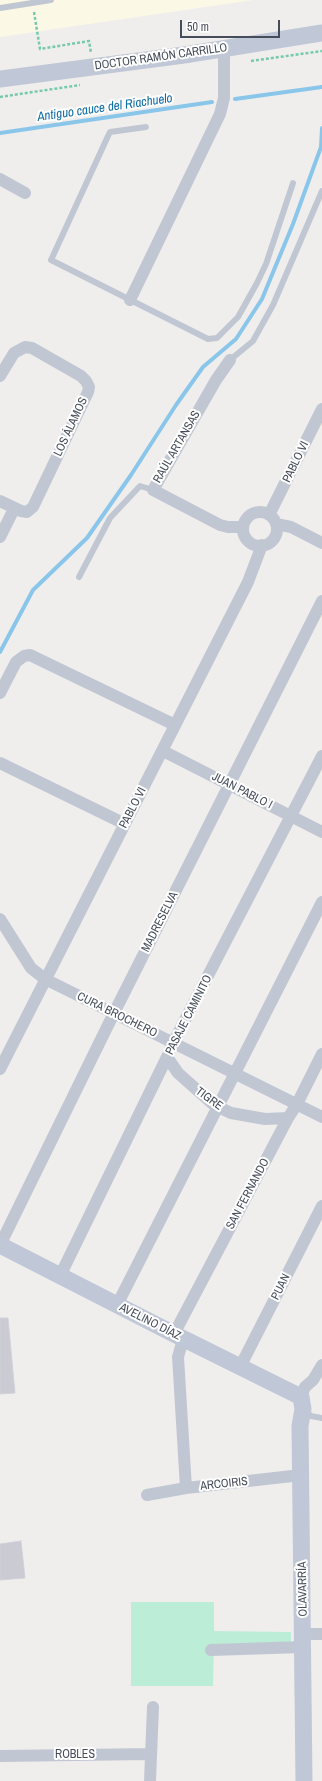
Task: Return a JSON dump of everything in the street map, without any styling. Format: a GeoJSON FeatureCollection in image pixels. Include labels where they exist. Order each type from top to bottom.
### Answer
{"type":"FeatureCollection","features":[{"type":"Feature","properties":{"kind":"street","name":"DOCTOR RAMÓN CARRILLO"},"geometry":{"type":"LineString","coordinates":[[0,79],[224,49],[322,34]]}},
{"type":"Feature","properties":{"kind":"street"},"geometry":{"type":"LineString","coordinates":[[130,300],[220,114],[224,98],[224,49]]}},
{"type":"Feature","properties":{"kind":"street"},"geometry":{"type":"LineString","coordinates":[[0,179],[25,193]]}},
{"type":"Feature","properties":{"kind":"street","name":"LOS ÁLAMOS"},"geometry":{"type":"LineString","coordinates":[[0,376],[14,353],[25,347],[32,348],[81,376],[89,387],[33,507],[27,512],[14,509]]}},
{"type":"Feature","properties":{"kind":"street","name":"RAÚL ARTANSAS"},"geometry":{"type":"LineString","coordinates":[[230,360],[216,380],[152,490],[220,525],[228,527],[243,527]]}},
{"type":"Feature","properties":{"kind":"street","name":"PABLO VI"},"geometry":{"type":"LineString","coordinates":[[273,520],[322,410]]}},
{"type":"Feature","properties":{"kind":"street"},"geometry":{"type":"LineString","coordinates":[[0,501],[14,509],[0,537]]}},
{"type":"Feature","properties":{"kind":"street"},"geometry":{"type":"LineString","coordinates":[[273,520],[276,530],[272,540],[262,546],[252,544],[248,541],[243,532],[245,522],[253,514],[264,513],[273,520],[291,527],[322,543]]}},
{"type":"Feature","properties":{"kind":"street","name":"PABLO VI"},"geometry":{"type":"LineString","coordinates":[[0,1069],[248,582],[262,546]]}},
{"type":"Feature","properties":{"kind":"street","name":"MADRESELVA"},"geometry":{"type":"LineString","coordinates":[[0,1245],[114,1013],[322,601]]}},
{"type":"Feature","properties":{"kind":"street"},"geometry":{"type":"LineString","coordinates":[[0,693],[16,662],[24,656],[30,655],[175,724]]}},
{"type":"Feature","properties":{"kind":"street","name":"JUAN PABLO I"},"geometry":{"type":"LineString","coordinates":[[162,751],[322,832]]}},
{"type":"Feature","properties":{"kind":"street","name":"PASAJE CAMINITO"},"geometry":{"type":"LineString","coordinates":[[60,1276],[168,1057],[173,1043],[322,756]]}},
{"type":"Feature","properties":{"kind":"street"},"geometry":{"type":"LineString","coordinates":[[0,763],[125,824]]}},
{"type":"Feature","properties":{"kind":"street"},"geometry":{"type":"LineString","coordinates":[[117,1305],[322,902]]}},
{"type":"Feature","properties":{"kind":"street","name":"CURA BROCHERO"},"geometry":{"type":"LineString","coordinates":[[0,919],[31,968],[45,979],[322,1117]]}},
{"type":"Feature","properties":{"kind":"street","name":"SAN FERNANDO"},"geometry":{"type":"LineString","coordinates":[[186,1488],[178,1337],[288,1118],[297,1104],[322,1054]]}},
{"type":"Feature","properties":{"kind":"street","name":"TIGRE"},"geometry":{"type":"LineString","coordinates":[[168,1057],[178,1073],[198,1092],[218,1107],[231,1113],[265,1119],[288,1118]]}},
{"type":"Feature","properties":{"kind":"street","name":"PUAN"},"geometry":{"type":"LineString","coordinates":[[240,1367],[322,1206]]}},
{"type":"Feature","properties":{"kind":"street","name":"AVELINO DÍAZ"},"geometry":{"type":"LineString","coordinates":[[0,1245],[178,1337],[240,1367],[302,1403]]}},
{"type":"Feature","properties":{"kind":"street"},"geometry":{"type":"LineString","coordinates":[[302,1403],[305,1387],[318,1379],[322,1365]]}},
{"type":"Feature","properties":{"kind":"street","name":"OLAVARRÍA"},"geometry":{"type":"LineString","coordinates":[[302,1403],[300,1426],[304,1781]]}},
{"type":"Feature","properties":{"kind":"street","name":"ARCOIRIS"},"geometry":{"type":"LineString","coordinates":[[147,1495],[186,1488],[301,1475]]}},
{"type":"Feature","properties":{"kind":"street"},"geometry":{"type":"LineString","coordinates":[[211,1650],[303,1641],[322,1634]]}},
{"type":"Feature","properties":{"kind":"street"},"geometry":{"type":"LineString","coordinates":[[150,1781],[154,1707]]}},
{"type":"Feature","properties":{"kind":"street","name":"ROBLES"},"geometry":{"type":"LineString","coordinates":[[0,1756],[151,1754]]}},
{"type":"Feature","properties":{"kind":"lane"},"geometry":{"type":"LineString","coordinates":[[0,8],[51,0]]}},
{"type":"Feature","properties":{"kind":"lane"},"geometry":{"type":"LineString","coordinates":[[146,127],[110,132],[51,260],[208,339],[217,338],[238,317],[257,283],[266,264],[292,183]]}},
{"type":"Feature","properties":{"kind":"lane"},"geometry":{"type":"LineString","coordinates":[[230,360],[254,341],[273,305],[322,191]]}},
{"type":"Feature","properties":{"kind":"lane"},"geometry":{"type":"LineString","coordinates":[[79,576],[110,518],[140,486],[152,490]]}},
{"type":"Feature","properties":{"kind":"lane"},"geometry":{"type":"LineString","coordinates":[[302,1403],[311,1416],[322,1418]]}},
{"type":"Feature","properties":{"kind":"path"},"geometry":{"type":"LineString","coordinates":[[34,10],[40,49],[89,41],[93,66]]}},
{"type":"Feature","properties":{"kind":"shaded area"},"geometry":{"type":"Polygon","coordinates":[[[0,0],[253,0],[0,37],[0,0]]]}},
{"type":"Feature","properties":{"kind":"green space"},"geometry":{"type":"Polygon","coordinates":[[[131,1602],[214,1602],[214,1631],[291,1632],[291,1646],[214,1645],[213,1686],[131,1686],[131,1602]]]}},
{"type":"Feature","properties":{"kind":"building"},"geometry":{"type":"Polygon","coordinates":[[[0,1318],[8,1318],[15,1393],[0,1394],[0,1318]]]}},
{"type":"Feature","properties":{"kind":"building"},"geometry":{"type":"Polygon","coordinates":[[[21,1541],[25,1578],[0,1580],[0,1544],[21,1541]]]}},
{"type":"Feature","properties":{"kind":"waterway","name":"Antiguo cauce del Riachuelo"},"geometry":{"type":"LineString","coordinates":[[235,99],[322,87]]}},
{"type":"Feature","properties":{"kind":"waterway","name":"Antiguo cauce del Riachuelo"},"geometry":{"type":"LineString","coordinates":[[0,133],[212,102]]}},
{"type":"Feature","properties":{"kind":"waterway"},"geometry":{"type":"LineString","coordinates":[[0,652],[33,590],[87,538],[203,367],[236,339],[262,299],[293,224],[321,147],[322,128]]}}]}
